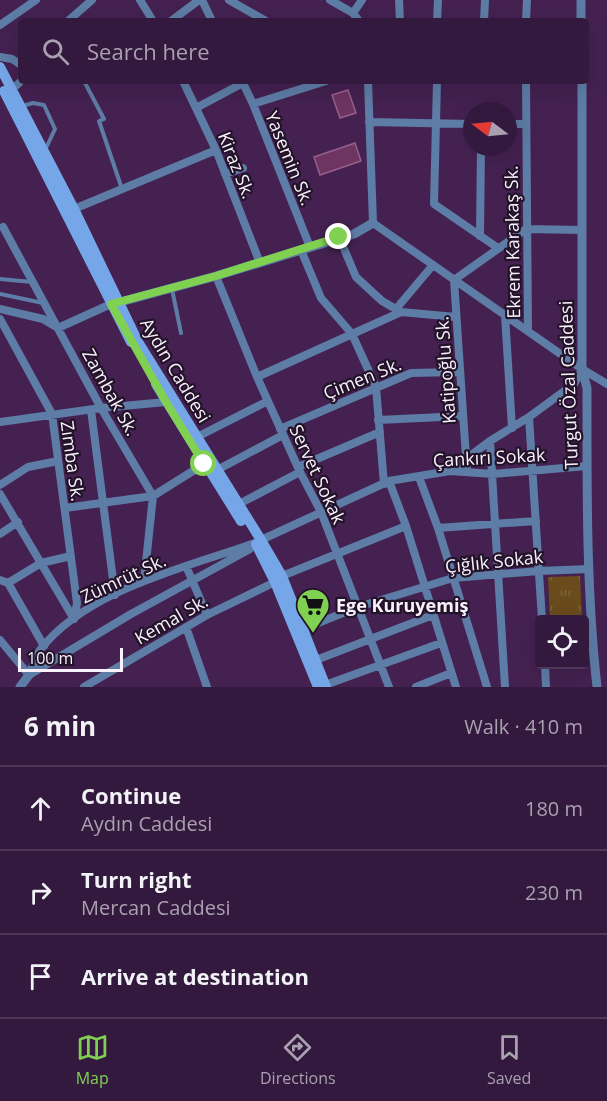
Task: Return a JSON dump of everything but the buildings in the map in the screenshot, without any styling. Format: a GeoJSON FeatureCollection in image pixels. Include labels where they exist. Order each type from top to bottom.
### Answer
{"type":"FeatureCollection","features":[{"type":"Feature","properties":{"kind":"main road","name":"Aydın Caddesi"},"geometry":{"type":"LineString","coordinates":[[0,67],[5,88],[166,402],[204,464],[258,541]]}},
{"type":"Feature","properties":{"kind":"main road","name":"Aydın Caddesi"},"geometry":{"type":"LineString","coordinates":[[5,88],[20,106],[74,209],[115,303],[218,470],[258,541],[303,629],[316,660],[323,686]]}},
{"type":"Feature","properties":{"kind":"main road","name":"Aydın Caddesi"},"geometry":{"type":"LineString","coordinates":[[278,579],[323,686]]}},
{"type":"Feature","properties":{"kind":"street"},"geometry":{"type":"LineString","coordinates":[[0,25],[36,0]]}},
{"type":"Feature","properties":{"kind":"street"},"geometry":{"type":"LineString","coordinates":[[71,18],[92,0]]}},
{"type":"Feature","properties":{"kind":"street"},"geometry":{"type":"LineString","coordinates":[[140,0],[151,18]]}},
{"type":"Feature","properties":{"kind":"street"},"geometry":{"type":"LineString","coordinates":[[175,18],[201,0],[210,18]]}},
{"type":"Feature","properties":{"kind":"street"},"geometry":{"type":"LineString","coordinates":[[229,0],[261,18]]}},
{"type":"Feature","properties":{"kind":"street"},"geometry":{"type":"LineString","coordinates":[[330,0],[353,13],[357,18]]}},
{"type":"Feature","properties":{"kind":"street"},"geometry":{"type":"LineString","coordinates":[[353,13],[362,0]]}},
{"type":"Feature","properties":{"kind":"street"},"geometry":{"type":"LineString","coordinates":[[399,0],[400,18]]}},
{"type":"Feature","properties":{"kind":"street"},"geometry":{"type":"LineString","coordinates":[[438,0],[438,18]]}},
{"type":"Feature","properties":{"kind":"street"},"geometry":{"type":"LineString","coordinates":[[484,0],[484,18]]}},
{"type":"Feature","properties":{"kind":"street"},"geometry":{"type":"LineString","coordinates":[[526,0],[526,18]]}},
{"type":"Feature","properties":{"kind":"street"},"geometry":{"type":"LineString","coordinates":[[581,0],[581,18]]}},
{"type":"Feature","properties":{"kind":"street"},"geometry":{"type":"LineString","coordinates":[[0,57],[18,62]]}},
{"type":"Feature","properties":{"kind":"street","name":"Kiraz Sk."},"geometry":{"type":"LineString","coordinates":[[184,84],[216,150],[260,263]]}},
{"type":"Feature","properties":{"kind":"street"},"geometry":{"type":"LineString","coordinates":[[196,108],[238,84]]}},
{"type":"Feature","properties":{"kind":"street","name":"Yasemin Sk."},"geometry":{"type":"LineString","coordinates":[[243,84],[253,104],[321,298],[352,334],[376,387]]}},
{"type":"Feature","properties":{"kind":"street"},"geometry":{"type":"LineString","coordinates":[[253,104],[316,84]]}},
{"type":"Feature","properties":{"kind":"street"},"geometry":{"type":"LineString","coordinates":[[368,84],[373,223]]}},
{"type":"Feature","properties":{"kind":"street"},"geometry":{"type":"LineString","coordinates":[[437,84],[434,204],[498,249]]}},
{"type":"Feature","properties":{"kind":"street","name":"Ekrem Karakaş Sk."},"geometry":{"type":"LineString","coordinates":[[526,84],[528,331]]}},
{"type":"Feature","properties":{"kind":"street","name":"Turgut Özal Caddesi"},"geometry":{"type":"LineString","coordinates":[[582,84],[582,369],[587,388],[587,615]]}},
{"type":"Feature","properties":{"kind":"street"},"geometry":{"type":"LineString","coordinates":[[369,122],[463,124]]}},
{"type":"Feature","properties":{"kind":"street"},"geometry":{"type":"LineString","coordinates":[[517,124],[526,124]]}},
{"type":"Feature","properties":{"kind":"street"},"geometry":{"type":"LineString","coordinates":[[74,209],[216,150]]}},
{"type":"Feature","properties":{"kind":"street"},"geometry":{"type":"LineString","coordinates":[[480,236],[481,156]]}},
{"type":"Feature","properties":{"kind":"street"},"geometry":{"type":"LineString","coordinates":[[225,174],[243,168]]}},
{"type":"Feature","properties":{"kind":"street"},"geometry":{"type":"LineString","coordinates":[[0,309],[43,320],[58,328],[115,303],[216,276],[354,234],[373,223]]}},
{"type":"Feature","properties":{"kind":"street"},"geometry":{"type":"LineString","coordinates":[[373,223],[582,369],[607,384]]}},
{"type":"Feature","properties":{"kind":"street","name":"Zambak Sk."},"geometry":{"type":"LineString","coordinates":[[3,227],[101,408],[153,496]]}},
{"type":"Feature","properties":{"kind":"street"},"geometry":{"type":"LineString","coordinates":[[454,280],[526,229],[582,230]]}},
{"type":"Feature","properties":{"kind":"street"},"geometry":{"type":"LineString","coordinates":[[339,237],[356,277],[382,301],[399,310],[456,317]]}},
{"type":"Feature","properties":{"kind":"street"},"geometry":{"type":"LineString","coordinates":[[257,376],[352,334],[399,310],[433,265]]}},
{"type":"Feature","properties":{"kind":"street","name":"Servet Sokak"},"geometry":{"type":"LineString","coordinates":[[216,276],[268,401],[321,512],[389,687]]}},
{"type":"Feature","properties":{"kind":"street","name":"Katipoğlu Sk."},"geometry":{"type":"LineString","coordinates":[[454,280],[467,472]]}},
{"type":"Feature","properties":{"kind":"street"},"geometry":{"type":"LineString","coordinates":[[505,315],[512,428]]}},
{"type":"Feature","properties":{"kind":"street","name":"Zımba Sk."},"geometry":{"type":"LineString","coordinates":[[0,319],[52,414],[77,603],[74,619]]}},
{"type":"Feature","properties":{"kind":"street"},"geometry":{"type":"LineString","coordinates":[[450,471],[574,384],[582,369]]}},
{"type":"Feature","properties":{"kind":"street","name":"Çimen Sk."},"geometry":{"type":"LineString","coordinates":[[218,470],[282,432],[376,387],[411,373],[459,372]]}},
{"type":"Feature","properties":{"kind":"street"},"geometry":{"type":"LineString","coordinates":[[376,387],[378,420],[387,482],[406,526],[456,687]]}},
{"type":"Feature","properties":{"kind":"street"},"geometry":{"type":"LineString","coordinates":[[197,437],[268,401]]}},
{"type":"Feature","properties":{"kind":"street"},"geometry":{"type":"LineString","coordinates":[[0,422],[101,408],[166,402]]}},
{"type":"Feature","properties":{"kind":"street"},"geometry":{"type":"LineString","coordinates":[[91,410],[115,595]]}},
{"type":"Feature","properties":{"kind":"street"},"geometry":{"type":"LineString","coordinates":[[378,420],[463,416]]}},
{"type":"Feature","properties":{"kind":"street"},"geometry":{"type":"LineString","coordinates":[[529,417],[542,615]]}},
{"type":"Feature","properties":{"kind":"street"},"geometry":{"type":"LineString","coordinates":[[238,504],[299,469],[380,432]]}},
{"type":"Feature","properties":{"kind":"street"},"geometry":{"type":"LineString","coordinates":[[490,441],[506,687]]}},
{"type":"Feature","properties":{"kind":"street"},"geometry":{"type":"LineString","coordinates":[[0,485],[28,466],[58,461]]}},
{"type":"Feature","properties":{"kind":"street"},"geometry":{"type":"LineString","coordinates":[[65,508],[153,496],[204,464]]}},
{"type":"Feature","properties":{"kind":"street","name":"Çankırı Sokak"},"geometry":{"type":"LineString","coordinates":[[258,541],[387,482],[450,471],[493,474],[587,466]]}},
{"type":"Feature","properties":{"kind":"street"},"geometry":{"type":"LineString","coordinates":[[419,477],[438,528],[487,687]]}},
{"type":"Feature","properties":{"kind":"street"},"geometry":{"type":"LineString","coordinates":[[0,494],[74,619]]}},
{"type":"Feature","properties":{"kind":"street"},"geometry":{"type":"LineString","coordinates":[[144,581],[153,496]]}},
{"type":"Feature","properties":{"kind":"street"},"geometry":{"type":"LineString","coordinates":[[438,528],[536,521]]}},
{"type":"Feature","properties":{"kind":"street"},"geometry":{"type":"LineString","coordinates":[[0,534],[18,522]]}},
{"type":"Feature","properties":{"kind":"street","name":"Kemal Sk."},"geometry":{"type":"LineString","coordinates":[[84,687],[207,615],[278,579],[406,526]]}},
{"type":"Feature","properties":{"kind":"street"},"geometry":{"type":"LineString","coordinates":[[20,687],[29,675],[192,579],[250,549],[258,541]]}},
{"type":"Feature","properties":{"kind":"street","name":"Zümrüt Sk."},"geometry":{"type":"LineString","coordinates":[[29,675],[39,652],[56,632],[115,595],[165,572],[258,541]]}},
{"type":"Feature","properties":{"kind":"street"},"geometry":{"type":"LineString","coordinates":[[44,646],[4,582],[41,563],[71,556]]}},
{"type":"Feature","properties":{"kind":"street"},"geometry":{"type":"LineString","coordinates":[[186,566],[207,615]]}},
{"type":"Feature","properties":{"kind":"street","name":"Çığlık Sokak"},"geometry":{"type":"LineString","coordinates":[[303,629],[358,607],[453,578],[588,569]]}},
{"type":"Feature","properties":{"kind":"street"},"geometry":{"type":"LineString","coordinates":[[316,660],[433,615]]}},
{"type":"Feature","properties":{"kind":"street"},"geometry":{"type":"LineString","coordinates":[[186,627],[207,687]]}},
{"type":"Feature","properties":{"kind":"street"},"geometry":{"type":"LineString","coordinates":[[0,640],[29,675]]}},
{"type":"Feature","properties":{"kind":"street","name":"Turgut Özal Caddesi"},"geometry":{"type":"LineString","coordinates":[[589,641],[597,687]]}},
{"type":"Feature","properties":{"kind":"street"},"geometry":{"type":"LineString","coordinates":[[323,686],[441,642]]}},
{"type":"Feature","properties":{"kind":"street"},"geometry":{"type":"LineString","coordinates":[[545,669],[546,687]]}},
{"type":"Feature","properties":{"kind":"street"},"geometry":{"type":"LineString","coordinates":[[416,687],[451,673]]}},
{"type":"Feature","properties":{"kind":"lane"},"geometry":{"type":"LineString","coordinates":[[86,84],[104,118],[99,121],[123,189]]}},
{"type":"Feature","properties":{"kind":"lane"},"geometry":{"type":"LineString","coordinates":[[20,106],[40,103],[44,105],[55,129],[44,152]]}},
{"type":"Feature","properties":{"kind":"lane"},"geometry":{"type":"LineString","coordinates":[[0,279],[33,282]]}},
{"type":"Feature","properties":{"kind":"lane"},"geometry":{"type":"LineString","coordinates":[[172,288],[181,333]]}},
{"type":"Feature","properties":{"kind":"lane"},"geometry":{"type":"LineString","coordinates":[[0,294],[44,303]]}},
{"type":"Feature","properties":{"kind":"green space"},"geometry":{"type":"Polygon","coordinates":[[[580,576],[582,615],[550,615],[548,577],[580,576]]]}},
{"type":"Feature","properties":{"kind":"place","name":"Ege Kuruyemiş"},"geometry":{"type":"Point","coordinates":[313,634]}},
{"type":"Feature","properties":{"kind":"route"},"geometry":{"type":"LineString","coordinates":[[204,464],[122,327],[111,304],[216,276],[339,237]]}}]}
